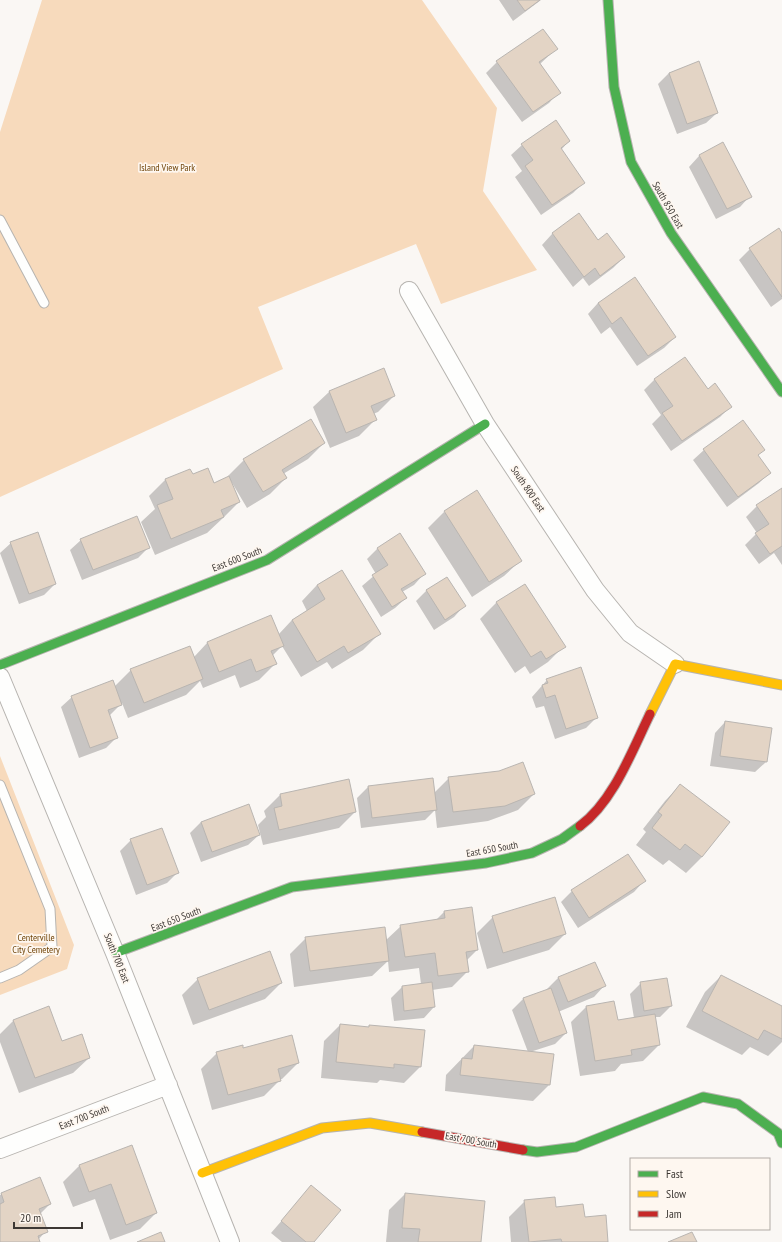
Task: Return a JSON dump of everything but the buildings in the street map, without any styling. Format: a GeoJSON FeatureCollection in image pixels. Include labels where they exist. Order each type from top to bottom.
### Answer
{"type":"FeatureCollection","features":[{"type":"Feature","properties":{"kind":"street","name":"South 850 East"},"geometry":{"type":"LineString","coordinates":[[608,0],[614,87],[631,162],[671,233],[782,392]]}},
{"type":"Feature","properties":{"kind":"street","name":"South 800 East"},"geometry":{"type":"LineString","coordinates":[[409,291],[484,424],[595,590],[630,633],[675,664]]}},
{"type":"Feature","properties":{"kind":"street","name":"East 600 South"},"geometry":{"type":"LineString","coordinates":[[0,665],[267,560],[484,424]]}},
{"type":"Feature","properties":{"kind":"street"},"geometry":{"type":"LineString","coordinates":[[675,664],[782,685]]}},
{"type":"Feature","properties":{"kind":"street","name":"East 650 South"},"geometry":{"type":"LineString","coordinates":[[116,953],[292,887],[486,863],[532,852],[562,838],[590,820],[612,791],[675,664]]}},
{"type":"Feature","properties":{"kind":"street","name":"South 700 East"},"geometry":{"type":"LineString","coordinates":[[0,677],[116,953],[230,1242]]}},
{"type":"Feature","properties":{"kind":"street","name":"East 700 South"},"geometry":{"type":"LineString","coordinates":[[0,1149],[168,1085]]}},
{"type":"Feature","properties":{"kind":"street","name":"East 700 South"},"geometry":{"type":"LineString","coordinates":[[202,1173],[322,1128],[370,1123],[537,1152],[576,1147],[703,1096],[738,1104],[778,1133],[782,1143]]}},
{"type":"Feature","properties":{"kind":"lane"},"geometry":{"type":"LineString","coordinates":[[0,220],[44,303]]}},
{"type":"Feature","properties":{"kind":"lane"},"geometry":{"type":"LineString","coordinates":[[0,785],[50,909],[52,947],[19,970],[0,978]]}},
{"type":"Feature","properties":{"kind":"green space","name":"Island View Park"},"geometry":{"type":"Polygon","coordinates":[[[42,0],[422,0],[497,108],[483,191],[537,270],[441,304],[416,244],[258,307],[283,369],[0,497],[0,132],[42,0]]]}},
{"type":"Feature","properties":{"kind":"green space","name":"Centerville City Cemetery"},"geometry":{"type":"Polygon","coordinates":[[[0,756],[74,945],[67,969],[0,995],[0,756]]]}},
{"type":"Feature","properties":{"kind":"traffic: fast"},"geometry":{"type":"LineString","coordinates":[[608,0],[614,87],[631,162],[671,233],[782,392]]}},
{"type":"Feature","properties":{"kind":"traffic: fast"},"geometry":{"type":"LineString","coordinates":[[0,665],[267,560],[485,424]]}},
{"type":"Feature","properties":{"kind":"traffic: fast"},"geometry":{"type":"LineString","coordinates":[[115,953],[292,887],[486,863],[532,853],[562,839],[580,826]]}},
{"type":"Feature","properties":{"kind":"traffic: fast"},"geometry":{"type":"LineString","coordinates":[[523,1150],[537,1152],[576,1147],[703,1097],[738,1104],[778,1133],[782,1143]]}},
{"type":"Feature","properties":{"kind":"traffic: slow"},"geometry":{"type":"LineString","coordinates":[[650,714],[675,664],[782,685]]}},
{"type":"Feature","properties":{"kind":"traffic: slow"},"geometry":{"type":"LineString","coordinates":[[202,1173],[322,1128],[370,1123],[422,1132]]}},
{"type":"Feature","properties":{"kind":"traffic: jam"},"geometry":{"type":"LineString","coordinates":[[580,826],[592,816],[612,790],[621,775],[650,714]]}},
{"type":"Feature","properties":{"kind":"traffic: jam"},"geometry":{"type":"LineString","coordinates":[[422,1132],[523,1150]]}}]}
